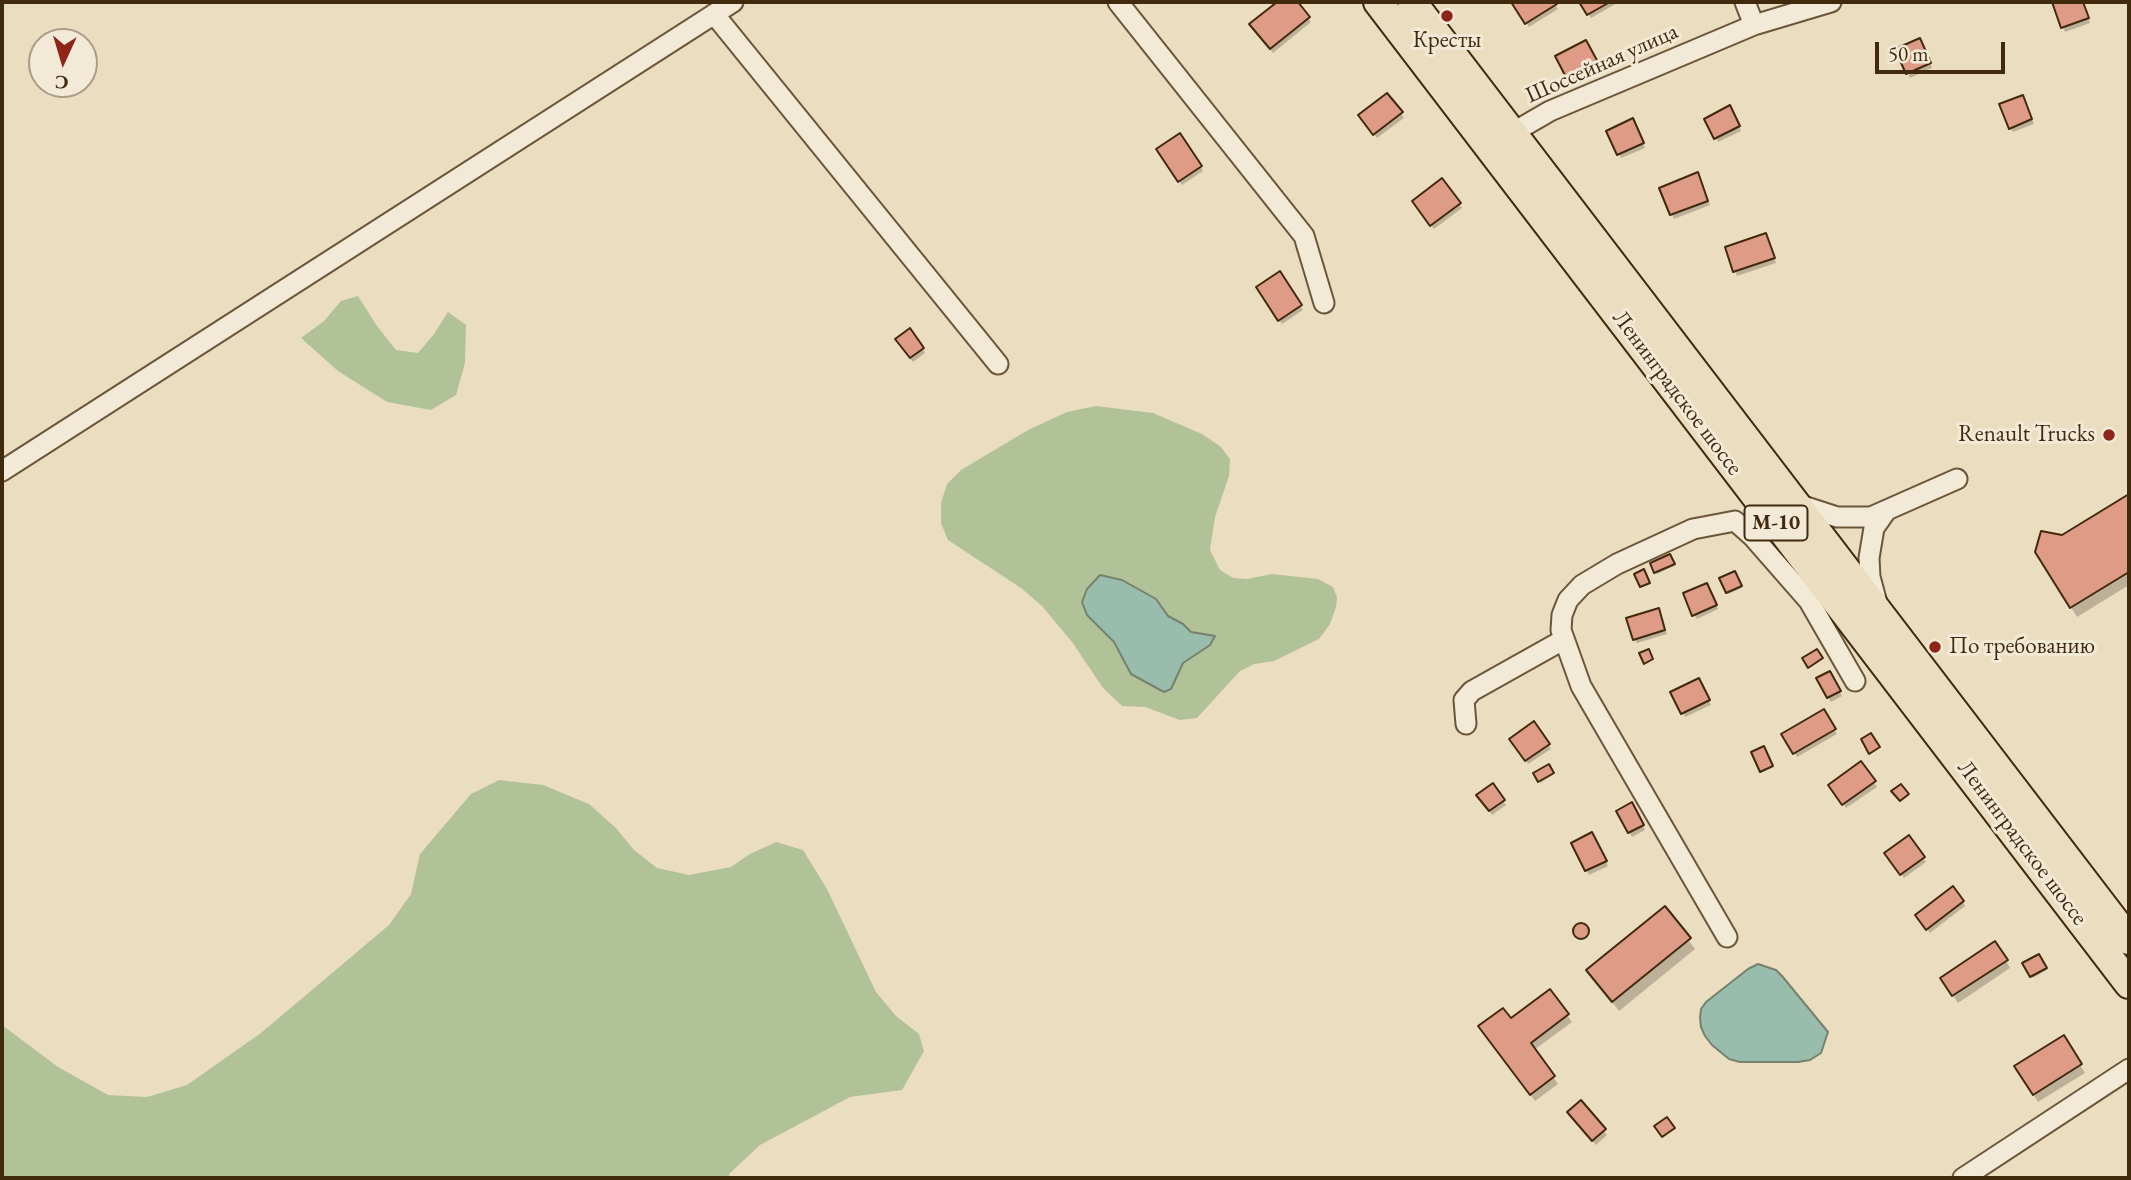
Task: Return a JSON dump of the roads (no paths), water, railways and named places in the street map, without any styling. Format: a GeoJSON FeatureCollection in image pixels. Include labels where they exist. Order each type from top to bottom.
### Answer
{"type":"FeatureCollection","features":[{"type":"Feature","properties":{"kind":"highway","name":"Ленинградское шоссе"},"geometry":{"type":"LineString","coordinates":[[1378,2],[1818,596],[2129,984]]}},
{"type":"Feature","properties":{"kind":"highway","name":"Ленинградское шоссе"},"geometry":{"type":"LineString","coordinates":[[1412,2],[2129,940]]}},
{"type":"Feature","properties":{"kind":"street"},"geometry":{"type":"LineString","coordinates":[[2,471],[733,2]]}},
{"type":"Feature","properties":{"kind":"street"},"geometry":{"type":"LineString","coordinates":[[1118,2],[1304,236],[1324,303]]}},
{"type":"Feature","properties":{"kind":"street"},"geometry":{"type":"LineString","coordinates":[[1745,2],[1754,25]]}},
{"type":"Feature","properties":{"kind":"street","name":"Шоссейная улица"},"geometry":{"type":"LineString","coordinates":[[1512,133],[1550,111],[1754,25],[1831,2]]}},
{"type":"Feature","properties":{"kind":"street"},"geometry":{"type":"LineString","coordinates":[[714,14],[998,364]]}},
{"type":"Feature","properties":{"kind":"street"},"geometry":{"type":"LineString","coordinates":[[1796,504],[1849,518],[1871,517],[1957,479]]}},
{"type":"Feature","properties":{"kind":"street"},"geometry":{"type":"LineString","coordinates":[[1880,614],[1873,590],[1869,558],[1874,528],[1886,511]]}},
{"type":"Feature","properties":{"kind":"street"},"geometry":{"type":"LineString","coordinates":[[1727,937],[1581,686],[1563,640],[1562,615],[1568,600],[1582,585],[1617,564],[1693,530],[1735,522],[1818,596],[1855,681]]}},
{"type":"Feature","properties":{"kind":"street"},"geometry":{"type":"LineString","coordinates":[[1466,724],[1464,701],[1472,691],[1563,640]]}},
{"type":"Feature","properties":{"kind":"street"},"geometry":{"type":"LineString","coordinates":[[1963,1178],[2129,1069]]}},
{"type":"Feature","properties":{"kind":"place","name":"Кресты"},"geometry":{"type":"Point","coordinates":[1447,16]}},
{"type":"Feature","properties":{"kind":"place","name":"Renault Trucks"},"geometry":{"type":"Point","coordinates":[2109,435]}},
{"type":"Feature","properties":{"kind":"place","name":"По требованию"},"geometry":{"type":"Point","coordinates":[1935,647]}}]}
